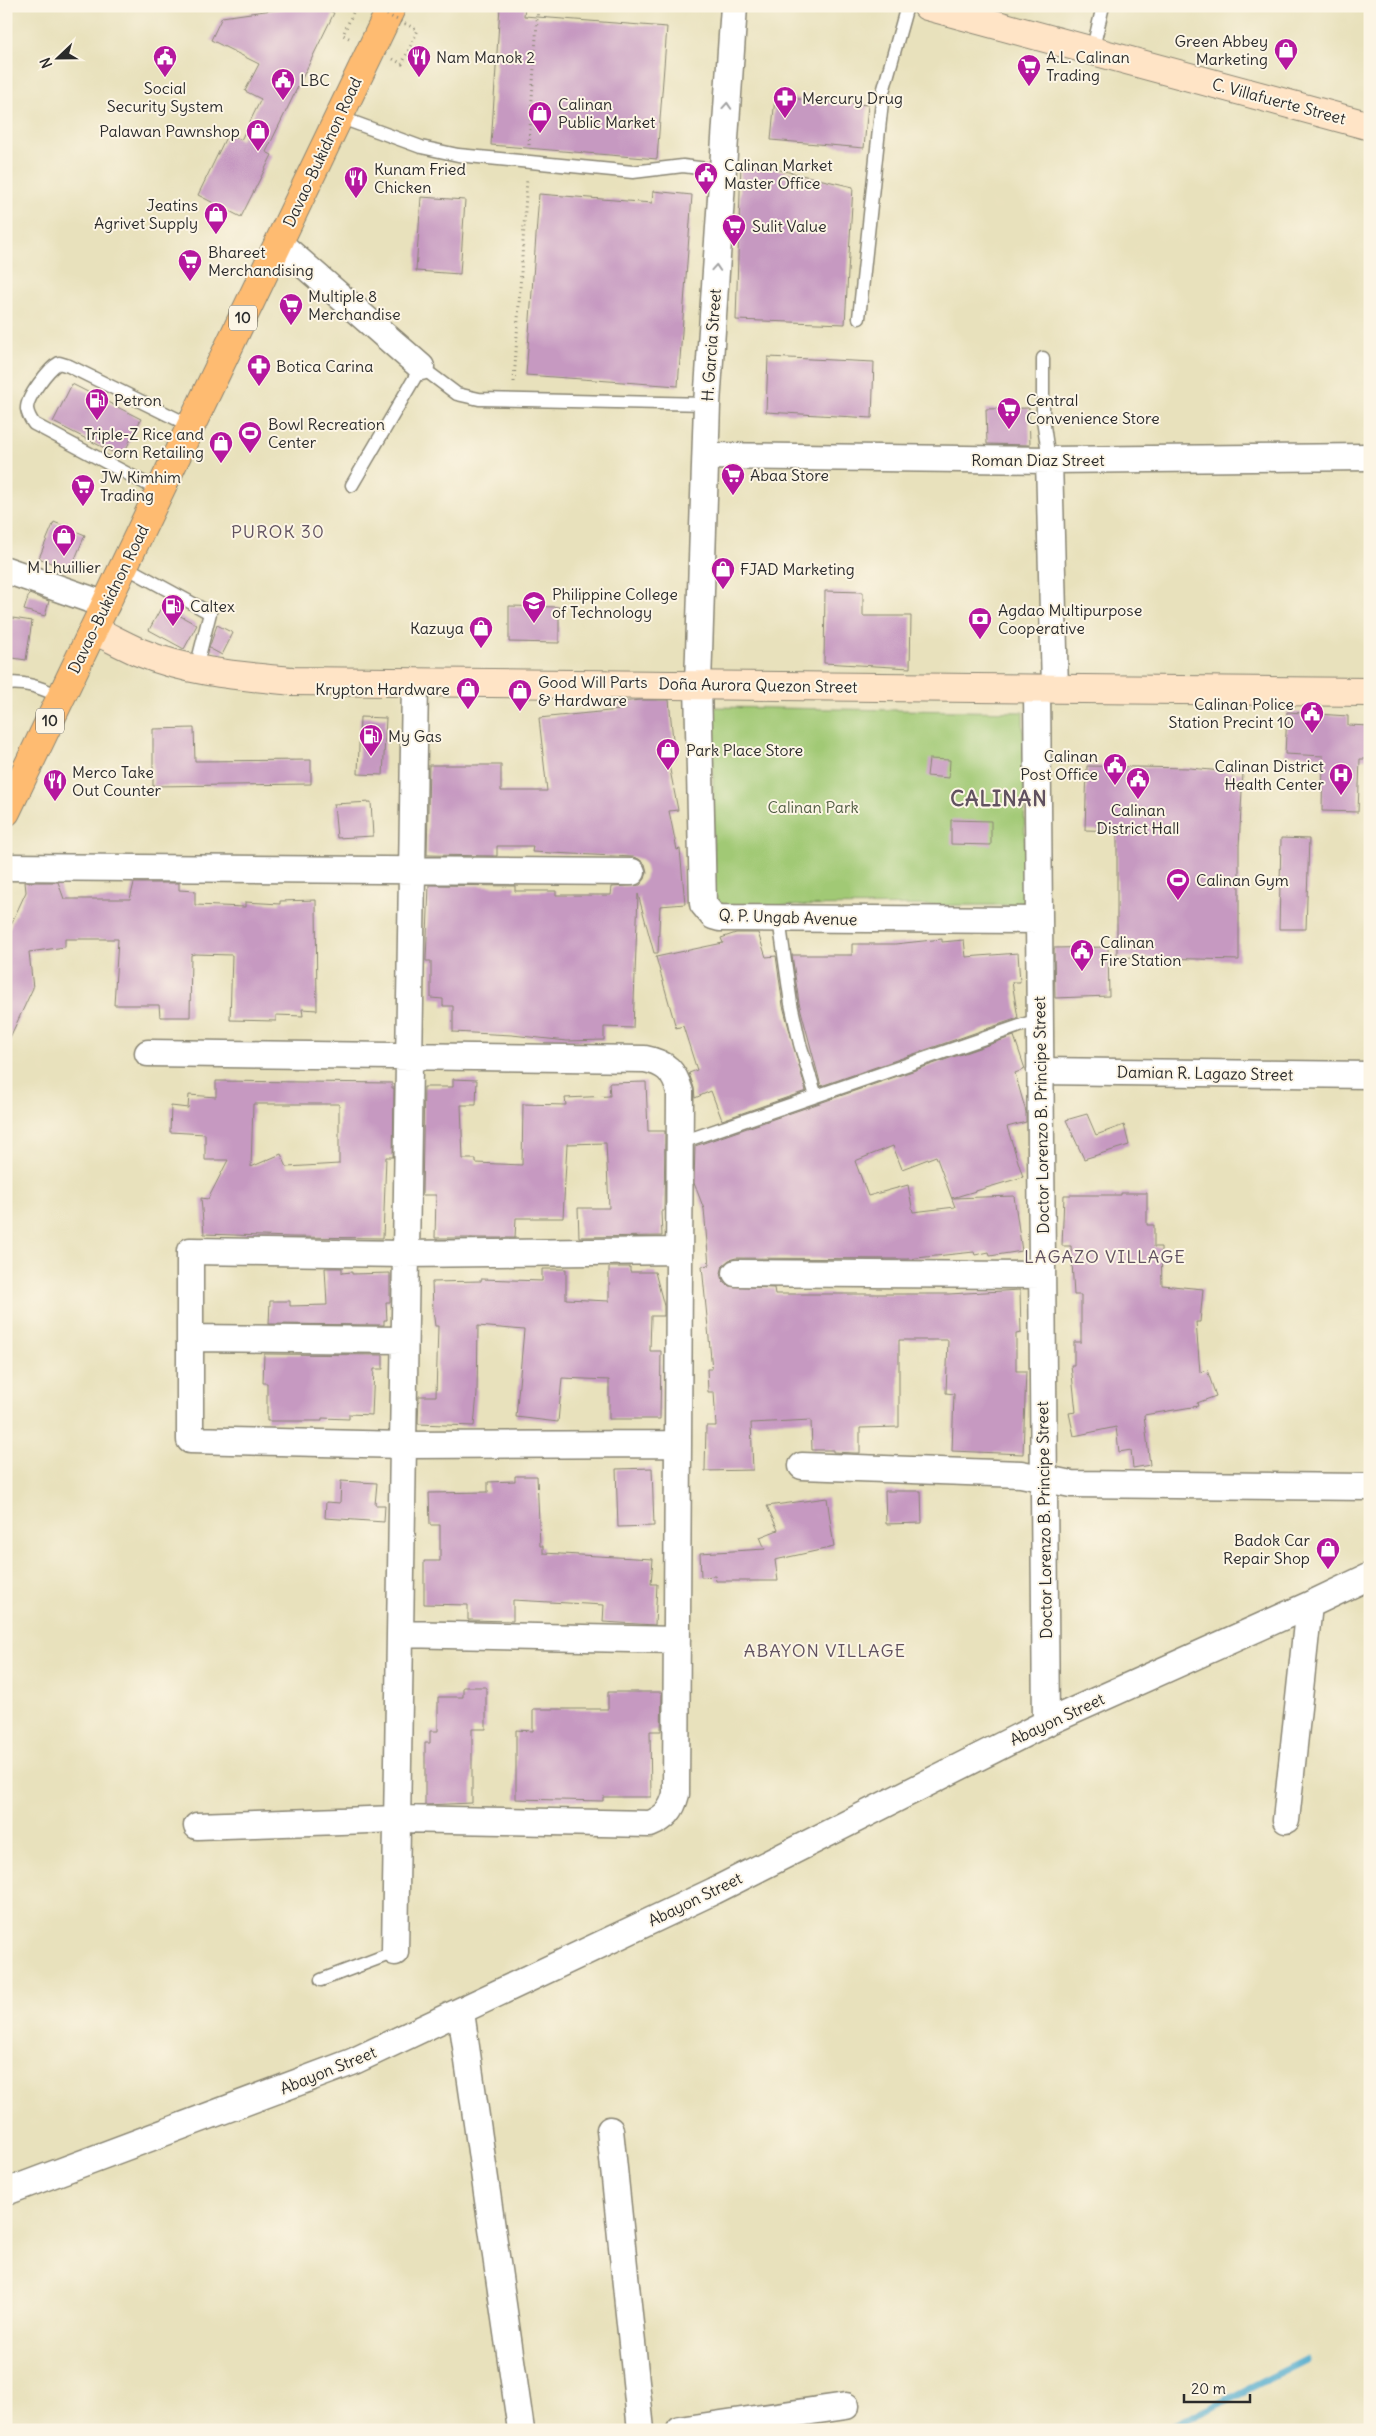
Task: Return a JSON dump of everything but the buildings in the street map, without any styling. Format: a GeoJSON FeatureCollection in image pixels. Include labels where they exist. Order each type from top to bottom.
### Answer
{"type":"FeatureCollection","features":[{"type":"Feature","properties":{"kind":"highway","name":"Davao-Bukidnon Road"},"geometry":{"type":"LineString","coordinates":[[6,812],[392,6]]}},
{"type":"Feature","properties":{"kind":"street","name":"H. Garcia Street"},"geometry":{"type":"LineString","coordinates":[[698,684],[707,404],[734,6]]}},
{"type":"Feature","properties":{"kind":"street","name":"C. Villafuerte Street"},"geometry":{"type":"LineString","coordinates":[[927,6],[1370,126]]}},
{"type":"Feature","properties":{"kind":"street"},"geometry":{"type":"LineString","coordinates":[[279,243],[421,367]]}},
{"type":"Feature","properties":{"kind":"street","name":"Roman Diaz Street"},"geometry":{"type":"LineString","coordinates":[[706,456],[1049,460],[1370,457]]}},
{"type":"Feature","properties":{"kind":"street","name":"Doctor Lorenzo B. Principe Street"},"geometry":{"type":"LineString","coordinates":[[1046,1723],[1039,920],[1046,688],[1049,460]]}},
{"type":"Feature","properties":{"kind":"street"},"geometry":{"type":"LineString","coordinates":[[6,570],[106,606]]}},
{"type":"Feature","properties":{"kind":"street","name":"Doña Aurora Quezon Street"},"geometry":{"type":"LineString","coordinates":[[94,630],[140,652],[196,668],[292,681],[1370,692]]}},
{"type":"Feature","properties":{"kind":"street"},"geometry":{"type":"LineString","coordinates":[[395,1952],[415,683]]}},
{"type":"Feature","properties":{"kind":"street","name":"Q. P. Ungab Avenue"},"geometry":{"type":"LineString","coordinates":[[698,684],[703,904],[712,916],[720,918],[1039,920]]}},
{"type":"Feature","properties":{"kind":"street"},"geometry":{"type":"LineString","coordinates":[[6,867],[632,872]]}},
{"type":"Feature","properties":{"kind":"street"},"geometry":{"type":"LineString","coordinates":[[148,1053],[645,1059],[659,1061],[669,1068],[680,1092],[676,1794],[670,1810],[659,1821],[641,1824],[397,1819],[197,1826]]}},
{"type":"Feature","properties":{"kind":"street","name":"Damian R. Lagazo Street"},"geometry":{"type":"LineString","coordinates":[[1040,1071],[1370,1075]]}},
{"type":"Feature","properties":{"kind":"street"},"geometry":{"type":"LineString","coordinates":[[678,1444],[403,1445],[190,1440],[190,1251],[405,1254],[679,1251]]}},
{"type":"Feature","properties":{"kind":"street"},"geometry":{"type":"LineString","coordinates":[[736,1274],[1042,1274]]}},
{"type":"Feature","properties":{"kind":"street"},"geometry":{"type":"LineString","coordinates":[[190,1338],[404,1340]]}},
{"type":"Feature","properties":{"kind":"street"},"geometry":{"type":"LineString","coordinates":[[802,1466],[1022,1474],[1071,1484],[1370,1487]]}},
{"type":"Feature","properties":{"kind":"street","name":"Abayon Street"},"geometry":{"type":"LineString","coordinates":[[6,2192],[352,2062],[714,1891],[1046,1723],[1370,1576]]}},
{"type":"Feature","properties":{"kind":"street"},"geometry":{"type":"LineString","coordinates":[[1286,1820],[1309,1605]]}},
{"type":"Feature","properties":{"kind":"street"},"geometry":{"type":"LineString","coordinates":[[400,1634],[677,1640]]}},
{"type":"Feature","properties":{"kind":"street"},"geometry":{"type":"LineString","coordinates":[[461,2012],[521,2430]]}},
{"type":"Feature","properties":{"kind":"street"},"geometry":{"type":"LineString","coordinates":[[610,2130],[641,2430]]}},
{"type":"Feature","properties":{"kind":"street"},"geometry":{"type":"LineString","coordinates":[[680,2430],[846,2406]]}},
{"type":"Feature","properties":{"kind":"lane"},"geometry":{"type":"LineString","coordinates":[[859,318],[883,92],[907,6]]}},
{"type":"Feature","properties":{"kind":"lane"},"geometry":{"type":"LineString","coordinates":[[1092,52],[1103,6]]}},
{"type":"Feature","properties":{"kind":"lane"},"geometry":{"type":"LineString","coordinates":[[339,117],[421,146],[458,155],[633,172],[683,166],[723,171]]}},
{"type":"Feature","properties":{"kind":"lane"},"geometry":{"type":"LineString","coordinates":[[1043,358],[1043,419],[1049,460]]}},
{"type":"Feature","properties":{"kind":"lane"},"geometry":{"type":"LineString","coordinates":[[160,491],[34,424],[27,409],[28,400],[52,367],[59,363],[191,426]]}},
{"type":"Feature","properties":{"kind":"lane"},"geometry":{"type":"LineString","coordinates":[[352,485],[421,367],[457,394],[479,399],[707,404]]}},
{"type":"Feature","properties":{"kind":"lane"},"geometry":{"type":"LineString","coordinates":[[124,566],[210,613],[196,668]]}},
{"type":"Feature","properties":{"kind":"lane"},"geometry":{"type":"LineString","coordinates":[[6,684],[22,683],[35,686],[62,697]]}},
{"type":"Feature","properties":{"kind":"lane"},"geometry":{"type":"LineString","coordinates":[[778,918],[791,1004],[800,1044],[816,1096]]}},
{"type":"Feature","properties":{"kind":"lane"},"geometry":{"type":"LineString","coordinates":[[679,1143],[1040,1019]]}},
{"type":"Feature","properties":{"kind":"lane"},"geometry":{"type":"LineString","coordinates":[[321,1980],[395,1952]]}},
{"type":"Feature","properties":{"kind":"path"},"geometry":{"type":"LineString","coordinates":[[343,35],[356,6]]}},
{"type":"Feature","properties":{"kind":"path"},"geometry":{"type":"LineString","coordinates":[[369,6],[418,30],[402,64]]}},
{"type":"Feature","properties":{"kind":"path"},"geometry":{"type":"LineString","coordinates":[[513,401],[538,6]]}},
{"type":"Feature","properties":{"kind":"green space","name":"Calinan Park"},"geometry":{"type":"Polygon","coordinates":[[[713,707],[1023,712],[1026,905],[713,906],[713,707]]]}},
{"type":"Feature","properties":{"kind":"waterway"},"geometry":{"type":"LineString","coordinates":[[1166,2430],[1306,2360]]}},
{"type":"Feature","properties":{"kind":"place","name":"Green Abbey Marketing"},"geometry":{"type":"Point","coordinates":[1286,71]}},
{"type":"Feature","properties":{"kind":"place","name":"Social Security System"},"geometry":{"type":"Point","coordinates":[165,78]}},
{"type":"Feature","properties":{"kind":"place","name":"Nam Manok 2"},"geometry":{"type":"Point","coordinates":[419,78]}},
{"type":"Feature","properties":{"kind":"place","name":"A.L. Calinan Trading"},"geometry":{"type":"Point","coordinates":[1029,87]}},
{"type":"Feature","properties":{"kind":"place","name":"LBC"},"geometry":{"type":"Point","coordinates":[283,101]}},
{"type":"Feature","properties":{"kind":"place","name":"Mercury Drug"},"geometry":{"type":"Point","coordinates":[785,119]}},
{"type":"Feature","properties":{"kind":"place","name":"Calinan Public Market"},"geometry":{"type":"Point","coordinates":[540,134]}},
{"type":"Feature","properties":{"kind":"place","name":"Palawan Pawnshop"},"geometry":{"type":"Point","coordinates":[258,152]}},
{"type":"Feature","properties":{"kind":"place","name":"Calinan Market Master Office"},"geometry":{"type":"Point","coordinates":[706,195]}},
{"type":"Feature","properties":{"kind":"place","name":"Kunam Fried Chicken"},"geometry":{"type":"Point","coordinates":[356,199]}},
{"type":"Feature","properties":{"kind":"place","name":"Jeatins Agrivet Supply"},"geometry":{"type":"Point","coordinates":[216,235]}},
{"type":"Feature","properties":{"kind":"place","name":"Sulit Value"},"geometry":{"type":"Point","coordinates":[734,247]}},
{"type":"Feature","properties":{"kind":"place","name":"Bhareet Merchandising"},"geometry":{"type":"Point","coordinates":[190,282]}},
{"type":"Feature","properties":{"kind":"place","name":"Multiple 8 Merchandise"},"geometry":{"type":"Point","coordinates":[291,326]}},
{"type":"Feature","properties":{"kind":"place","name":"Botica Carina"},"geometry":{"type":"Point","coordinates":[259,387]}},
{"type":"Feature","properties":{"kind":"place","name":"Petron"},"geometry":{"type":"Point","coordinates":[97,421]}},
{"type":"Feature","properties":{"kind":"place","name":"Central Convenience Store"},"geometry":{"type":"Point","coordinates":[1009,430]}},
{"type":"Feature","properties":{"kind":"place","name":"Bowl Recreation Center"},"geometry":{"type":"Point","coordinates":[250,454]}},
{"type":"Feature","properties":{"kind":"place","name":"Triple-Z Rice and Corn Retailing"},"geometry":{"type":"Point","coordinates":[221,464]}},
{"type":"Feature","properties":{"kind":"place","name":"Abaa Store"},"geometry":{"type":"Point","coordinates":[733,496]}},
{"type":"Feature","properties":{"kind":"place","name":"JW Kimhim Trading"},"geometry":{"type":"Point","coordinates":[83,507]}},
{"type":"Feature","properties":{"kind":"place","name":"M Lhuillier"},"geometry":{"type":"Point","coordinates":[64,557]}},
{"type":"Feature","properties":{"kind":"place","name":"FJAD Marketing"},"geometry":{"type":"Point","coordinates":[723,590]}},
{"type":"Feature","properties":{"kind":"place","name":"Philippine College of Technology"},"geometry":{"type":"Point","coordinates":[534,624]}},
{"type":"Feature","properties":{"kind":"place","name":"Caltex"},"geometry":{"type":"Point","coordinates":[173,627]}},
{"type":"Feature","properties":{"kind":"place","name":"Agdao Multipurpose Cooperative"},"geometry":{"type":"Point","coordinates":[980,640]}},
{"type":"Feature","properties":{"kind":"place","name":"Kazuya"},"geometry":{"type":"Point","coordinates":[481,649]}},
{"type":"Feature","properties":{"kind":"place","name":"Krypton Hardware"},"geometry":{"type":"Point","coordinates":[468,710]}},
{"type":"Feature","properties":{"kind":"place","name":"Good Will Parts & Hardware"},"geometry":{"type":"Point","coordinates":[520,712]}},
{"type":"Feature","properties":{"kind":"place","name":"Calinan Police Station Precint 10"},"geometry":{"type":"Point","coordinates":[1312,734]}},
{"type":"Feature","properties":{"kind":"place","name":"My Gas"},"geometry":{"type":"Point","coordinates":[371,757]}},
{"type":"Feature","properties":{"kind":"place","name":"Park Place Store"},"geometry":{"type":"Point","coordinates":[668,771]}},
{"type":"Feature","properties":{"kind":"place","name":"Calinan Post Office"},"geometry":{"type":"Point","coordinates":[1115,786]}},
{"type":"Feature","properties":{"kind":"place","name":"Calinan District Health Center"},"geometry":{"type":"Point","coordinates":[1341,796]}},
{"type":"Feature","properties":{"kind":"place","name":"Calinan District Hall"},"geometry":{"type":"Point","coordinates":[1138,800]}},
{"type":"Feature","properties":{"kind":"place","name":"Merco Take Out Counter"},"geometry":{"type":"Point","coordinates":[55,802]}},
{"type":"Feature","properties":{"kind":"place","name":"Calinan Gym"},"geometry":{"type":"Point","coordinates":[1178,901]}},
{"type":"Feature","properties":{"kind":"place","name":"Calinan Fire Station"},"geometry":{"type":"Point","coordinates":[1082,972]}},
{"type":"Feature","properties":{"kind":"place","name":"Badok Car Repair Shop"},"geometry":{"type":"Point","coordinates":[1328,1570]}},
{"type":"Feature","properties":{"kind":"district","name":"PUROK 30"},"geometry":{"type":"Point","coordinates":[278,532]}},
{"type":"Feature","properties":{"kind":"district","name":"CALINAN"},"geometry":{"type":"Point","coordinates":[999,799]}},
{"type":"Feature","properties":{"kind":"district","name":"LAGAZO VILLAGE"},"geometry":{"type":"Point","coordinates":[1105,1257]}},
{"type":"Feature","properties":{"kind":"district","name":"ABAYON VILLAGE"},"geometry":{"type":"Point","coordinates":[825,1651]}}]}
